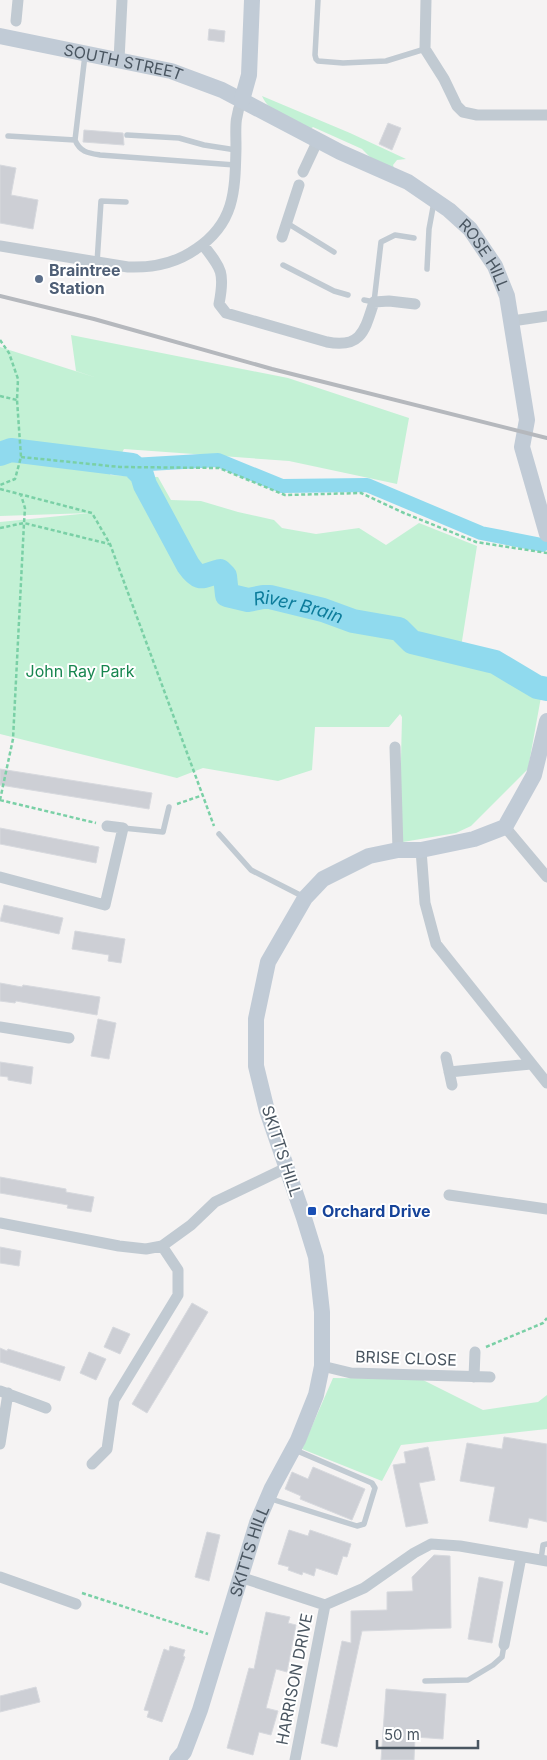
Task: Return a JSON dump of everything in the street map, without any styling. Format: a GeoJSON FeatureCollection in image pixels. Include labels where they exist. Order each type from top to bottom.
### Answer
{"type":"FeatureCollection","features":[{"type":"Feature","properties":{"kind":"street"},"geometry":{"type":"LineString","coordinates":[[16,21],[18,0]]}},
{"type":"Feature","properties":{"kind":"street"},"geometry":{"type":"LineString","coordinates":[[118,60],[122,0]]}},
{"type":"Feature","properties":{"kind":"street"},"geometry":{"type":"LineString","coordinates":[[0,246],[141,268],[181,259],[203,245],[228,216],[232,196],[236,150],[236,114],[249,75],[252,0]]}},
{"type":"Feature","properties":{"kind":"street"},"geometry":{"type":"LineString","coordinates":[[426,0],[425,49],[444,79],[457,106],[463,112],[477,115],[547,115]]}},
{"type":"Feature","properties":{"kind":"street","name":"SOUTH STREET"},"geometry":{"type":"LineString","coordinates":[[0,36],[118,60],[189,77],[242,100]]}},
{"type":"Feature","properties":{"kind":"street","name":"ROSE HILL"},"geometry":{"type":"LineString","coordinates":[[242,100],[340,152],[408,182],[449,210],[470,229],[490,256],[504,285],[512,321],[526,420],[522,447],[547,534]]}},
{"type":"Feature","properties":{"kind":"street"},"geometry":{"type":"LineString","coordinates":[[303,172],[318,140]]}},
{"type":"Feature","properties":{"kind":"street"},"geometry":{"type":"LineString","coordinates":[[282,237],[299,185]]}},
{"type":"Feature","properties":{"kind":"street"},"geometry":{"type":"LineString","coordinates":[[203,245],[218,263],[223,282],[219,304],[226,313],[342,345],[364,332],[369,301],[415,304]]}},
{"type":"Feature","properties":{"kind":"street"},"geometry":{"type":"LineString","coordinates":[[512,321],[547,316]]}},
{"type":"Feature","properties":{"kind":"street"},"geometry":{"type":"LineString","coordinates":[[547,721],[534,775],[505,827],[547,877]]}},
{"type":"Feature","properties":{"kind":"street"},"geometry":{"type":"LineString","coordinates":[[395,747],[398,850]]}},
{"type":"Feature","properties":{"kind":"street"},"geometry":{"type":"LineString","coordinates":[[0,877],[105,905],[123,828],[107,826]]}},
{"type":"Feature","properties":{"kind":"street","name":"SKITTS HILL"},"geometry":{"type":"LineString","coordinates":[[180,1756],[200,1710],[257,1523],[294,1449],[316,1395],[322,1366],[322,1312],[316,1257],[267,1111],[256,1066],[256,1019],[268,962],[305,898],[323,879],[369,856],[398,850],[421,850],[474,839],[505,827]]}},
{"type":"Feature","properties":{"kind":"street"},"geometry":{"type":"LineString","coordinates":[[421,850],[425,903],[436,944],[547,1083]]}},
{"type":"Feature","properties":{"kind":"street"},"geometry":{"type":"LineString","coordinates":[[0,1027],[70,1038]]}},
{"type":"Feature","properties":{"kind":"street"},"geometry":{"type":"LineString","coordinates":[[446,1057],[452,1085]]}},
{"type":"Feature","properties":{"kind":"street"},"geometry":{"type":"LineString","coordinates":[[449,1072],[531,1064]]}},
{"type":"Feature","properties":{"kind":"street"},"geometry":{"type":"LineString","coordinates":[[0,1223],[119,1246],[146,1249],[162,1246],[192,1225],[215,1202],[286,1168]]}},
{"type":"Feature","properties":{"kind":"street"},"geometry":{"type":"LineString","coordinates":[[449,1195],[547,1209]]}},
{"type":"Feature","properties":{"kind":"street"},"geometry":{"type":"LineString","coordinates":[[92,1464],[107,1449],[114,1400],[178,1295],[178,1270],[162,1246]]}},
{"type":"Feature","properties":{"kind":"street"},"geometry":{"type":"LineString","coordinates":[[474,1377],[475,1352]]}},
{"type":"Feature","properties":{"kind":"street","name":"BRISE CLOSE"},"geometry":{"type":"LineString","coordinates":[[322,1366],[351,1373],[490,1377]]}},
{"type":"Feature","properties":{"kind":"street"},"geometry":{"type":"LineString","coordinates":[[0,1444],[4,1392],[46,1408]]}},
{"type":"Feature","properties":{"kind":"street"},"geometry":{"type":"LineString","coordinates":[[240,1577],[325,1605],[364,1588],[407,1557],[431,1544],[460,1546],[544,1561]]}},
{"type":"Feature","properties":{"kind":"street"},"geometry":{"type":"LineString","coordinates":[[504,1645],[521,1557]]}},
{"type":"Feature","properties":{"kind":"street"},"geometry":{"type":"LineString","coordinates":[[0,1577],[76,1604]]}},
{"type":"Feature","properties":{"kind":"street","name":"HARRISON DRIVE"},"geometry":{"type":"LineString","coordinates":[[295,1760],[325,1605]]}},
{"type":"Feature","properties":{"kind":"lane"},"geometry":{"type":"LineString","coordinates":[[318,0],[316,59],[324,62],[364,63],[386,61],[425,49]]}},
{"type":"Feature","properties":{"kind":"lane"},"geometry":{"type":"LineString","coordinates":[[86,54],[75,140],[78,148],[86,153],[235,165]]}},
{"type":"Feature","properties":{"kind":"lane"},"geometry":{"type":"LineString","coordinates":[[127,135],[179,138],[204,145],[236,150]]}},
{"type":"Feature","properties":{"kind":"lane"},"geometry":{"type":"LineString","coordinates":[[8,136],[75,140]]}},
{"type":"Feature","properties":{"kind":"lane"},"geometry":{"type":"LineString","coordinates":[[427,269],[429,229],[435,199]]}},
{"type":"Feature","properties":{"kind":"lane"},"geometry":{"type":"LineString","coordinates":[[97,262],[101,201],[126,202]]}},
{"type":"Feature","properties":{"kind":"lane"},"geometry":{"type":"LineString","coordinates":[[287,223],[334,252]]}},
{"type":"Feature","properties":{"kind":"lane"},"geometry":{"type":"LineString","coordinates":[[369,301],[381,242],[395,235],[414,238]]}},
{"type":"Feature","properties":{"kind":"lane"},"geometry":{"type":"LineString","coordinates":[[283,265],[334,291],[348,295]]}},
{"type":"Feature","properties":{"kind":"lane"},"geometry":{"type":"LineString","coordinates":[[123,828],[163,832],[168,807]]}},
{"type":"Feature","properties":{"kind":"lane"},"geometry":{"type":"LineString","coordinates":[[218,834],[251,870],[305,898]]}},
{"type":"Feature","properties":{"kind":"lane"},"geometry":{"type":"LineString","coordinates":[[268,1498],[358,1526],[364,1524],[375,1488],[372,1482],[294,1449]]}},
{"type":"Feature","properties":{"kind":"lane"},"geometry":{"type":"LineString","coordinates":[[544,1561],[543,1545],[547,1544]]}},
{"type":"Feature","properties":{"kind":"lane"},"geometry":{"type":"LineString","coordinates":[[425,1681],[468,1680],[493,1665],[502,1657],[504,1645]]}},
{"type":"Feature","properties":{"kind":"path"},"geometry":{"type":"LineString","coordinates":[[0,340],[9,352],[18,379],[17,400],[21,457],[15,479],[0,485]]}},
{"type":"Feature","properties":{"kind":"path"},"geometry":{"type":"LineString","coordinates":[[0,396],[17,400]]}},
{"type":"Feature","properties":{"kind":"path"},"geometry":{"type":"LineString","coordinates":[[21,457],[149,469],[219,468],[286,495],[362,493],[404,513],[476,542],[547,553]]}},
{"type":"Feature","properties":{"kind":"path"},"geometry":{"type":"LineString","coordinates":[[0,489],[92,513],[110,544],[218,834]]}},
{"type":"Feature","properties":{"kind":"path"},"geometry":{"type":"LineString","coordinates":[[22,495],[25,508],[13,739],[0,800],[107,826]]}},
{"type":"Feature","properties":{"kind":"path"},"geometry":{"type":"LineString","coordinates":[[0,528],[24,523],[110,544]]}},
{"type":"Feature","properties":{"kind":"path"},"geometry":{"type":"LineString","coordinates":[[168,807],[204,795]]}},
{"type":"Feature","properties":{"kind":"path"},"geometry":{"type":"LineString","coordinates":[[475,1352],[543,1323],[547,1318]]}},
{"type":"Feature","properties":{"kind":"path"},"geometry":{"type":"LineString","coordinates":[[76,1604],[81,1593],[221,1638]]}},
{"type":"Feature","properties":{"kind":"green space"},"geometry":{"type":"Polygon","coordinates":[[[262,96],[406,159],[397,160],[393,165],[394,168],[372,159],[362,149],[313,127],[309,130],[282,116],[265,102],[262,96]]]}},
{"type":"Feature","properties":{"kind":"green space","name":"John Ray Park"},"geometry":{"type":"Polygon","coordinates":[[[71,335],[288,378],[409,418],[397,484],[289,461],[124,449],[110,475],[158,477],[171,500],[201,501],[274,520],[282,528],[316,534],[359,528],[386,545],[419,523],[477,546],[459,660],[472,663],[541,697],[528,769],[471,826],[456,833],[403,842],[400,801],[402,717],[400,714],[389,727],[315,727],[312,770],[278,781],[203,768],[177,778],[0,734],[0,522],[90,513],[0,516],[0,347],[97,378],[76,371],[71,335]]]}},
{"type":"Feature","properties":{"kind":"green space"},"geometry":{"type":"Polygon","coordinates":[[[333,1378],[421,1379],[483,1410],[538,1402],[547,1395],[547,1429],[401,1445],[382,1481],[302,1449],[333,1378]]]}},
{"type":"Feature","properties":{"kind":"building"},"geometry":{"type":"Polygon","coordinates":[[[209,29],[225,31],[224,42],[208,40],[209,29]]]}},
{"type":"Feature","properties":{"kind":"building"},"geometry":{"type":"Polygon","coordinates":[[[388,123],[401,128],[392,150],[379,144],[388,123]]]}},
{"type":"Feature","properties":{"kind":"building"},"geometry":{"type":"Polygon","coordinates":[[[84,130],[123,133],[124,145],[83,142],[84,130]]]}},
{"type":"Feature","properties":{"kind":"building"},"geometry":{"type":"Polygon","coordinates":[[[0,165],[16,168],[11,195],[38,200],[33,229],[0,223],[0,165]]]}},
{"type":"Feature","properties":{"kind":"building"},"geometry":{"type":"Polygon","coordinates":[[[0,769],[152,793],[149,809],[0,785],[0,769]]]}},
{"type":"Feature","properties":{"kind":"building"},"geometry":{"type":"Polygon","coordinates":[[[0,828],[99,847],[96,863],[0,844],[0,828]]]}},
{"type":"Feature","properties":{"kind":"building"},"geometry":{"type":"Polygon","coordinates":[[[4,905],[63,918],[59,934],[0,921],[4,905]]]}},
{"type":"Feature","properties":{"kind":"building"},"geometry":{"type":"Polygon","coordinates":[[[75,931],[125,939],[121,963],[108,961],[109,955],[72,949],[75,931]]]}},
{"type":"Feature","properties":{"kind":"building"},"geometry":{"type":"Polygon","coordinates":[[[0,983],[100,997],[97,1015],[16,1001],[15,1003],[0,1001],[0,983]]]}},
{"type":"Feature","properties":{"kind":"building"},"geometry":{"type":"Polygon","coordinates":[[[98,1019],[116,1023],[109,1059],[91,1056],[98,1019]]]}},
{"type":"Feature","properties":{"kind":"building"},"geometry":{"type":"Polygon","coordinates":[[[0,1062],[33,1067],[31,1084],[8,1080],[8,1077],[0,1076],[0,1062]]]}},
{"type":"Feature","properties":{"kind":"building"},"geometry":{"type":"Polygon","coordinates":[[[0,1177],[66,1189],[66,1192],[94,1197],[91,1212],[67,1208],[68,1205],[0,1193],[0,1177]]]}},
{"type":"Feature","properties":{"kind":"building"},"geometry":{"type":"Polygon","coordinates":[[[0,1247],[21,1251],[19,1266],[0,1263],[0,1247]]]}},
{"type":"Feature","properties":{"kind":"building"},"geometry":{"type":"Polygon","coordinates":[[[192,1303],[208,1312],[147,1413],[132,1404],[192,1303]]]}},
{"type":"Feature","properties":{"kind":"building"},"geometry":{"type":"Polygon","coordinates":[[[113,1327],[130,1334],[120,1354],[104,1347],[113,1327]]]}},
{"type":"Feature","properties":{"kind":"building"},"geometry":{"type":"Polygon","coordinates":[[[0,1348],[65,1367],[60,1381],[0,1362],[0,1348]]]}},
{"type":"Feature","properties":{"kind":"building"},"geometry":{"type":"Polygon","coordinates":[[[89,1352],[106,1359],[96,1380],[80,1373],[89,1352]]]}},
{"type":"Feature","properties":{"kind":"building"},"geometry":{"type":"Polygon","coordinates":[[[504,1437],[547,1444],[547,1522],[529,1518],[527,1528],[489,1521],[495,1487],[460,1481],[467,1443],[502,1449],[504,1437]]]}},
{"type":"Feature","properties":{"kind":"building"},"geometry":{"type":"Polygon","coordinates":[[[428,1447],[435,1480],[419,1483],[428,1523],[406,1527],[393,1465],[406,1463],[404,1452],[428,1447]]]}},
{"type":"Feature","properties":{"kind":"building"},"geometry":{"type":"Polygon","coordinates":[[[313,1467],[365,1489],[352,1520],[300,1499],[301,1496],[285,1489],[292,1472],[308,1479],[313,1467]]]}},
{"type":"Feature","properties":{"kind":"building"},"geometry":{"type":"Polygon","coordinates":[[[289,1530],[308,1536],[310,1530],[351,1544],[347,1557],[343,1556],[337,1575],[316,1568],[314,1576],[303,1572],[302,1575],[288,1570],[289,1567],[278,1564],[289,1530]]]}},
{"type":"Feature","properties":{"kind":"building"},"geometry":{"type":"Polygon","coordinates":[[[207,1532],[220,1535],[209,1581],[195,1577],[207,1532]]]}},
{"type":"Feature","properties":{"kind":"building"},"geometry":{"type":"Polygon","coordinates":[[[434,1555],[450,1556],[451,1628],[362,1631],[337,1747],[321,1743],[342,1641],[351,1643],[351,1611],[387,1610],[387,1592],[413,1591],[412,1577],[434,1555]]]}},
{"type":"Feature","properties":{"kind":"building"},"geometry":{"type":"Polygon","coordinates":[[[479,1577],[503,1582],[492,1643],[468,1639],[479,1577]]]}},
{"type":"Feature","properties":{"kind":"building"},"geometry":{"type":"Polygon","coordinates":[[[266,1612],[290,1617],[288,1623],[296,1625],[287,1672],[276,1669],[266,1708],[278,1711],[271,1735],[259,1732],[253,1755],[227,1748],[249,1668],[254,1669],[266,1612]]]}},
{"type":"Feature","properties":{"kind":"building"},"geometry":{"type":"Polygon","coordinates":[[[170,1646],[185,1650],[183,1656],[185,1657],[162,1722],[147,1717],[149,1711],[144,1710],[164,1649],[169,1651],[170,1646]]]}},
{"type":"Feature","properties":{"kind":"building"},"geometry":{"type":"Polygon","coordinates":[[[36,1687],[40,1702],[0,1712],[0,1696],[36,1687]]]}},
{"type":"Feature","properties":{"kind":"building"},"geometry":{"type":"Polygon","coordinates":[[[386,1689],[446,1694],[443,1739],[415,1737],[414,1760],[381,1760],[386,1689]]]}},
{"type":"Feature","properties":{"kind":"waterway","name":"River Brain"},"geometry":{"type":"LineString","coordinates":[[0,454],[11,450],[132,465],[142,475],[145,485],[188,565],[199,576],[220,571],[225,576],[227,595],[248,600],[270,597],[323,610],[353,621],[399,629],[412,642],[495,662],[537,687],[547,689]]}},
{"type":"Feature","properties":{"kind":"waterway"},"geometry":{"type":"LineString","coordinates":[[132,465],[218,460],[282,486],[367,485],[481,533],[542,545]]}},
{"type":"Feature","properties":{"kind":"railway"},"geometry":{"type":"LineString","coordinates":[[0,296],[94,319],[272,369],[547,438]]}},
{"type":"Feature","properties":{"kind":"place","name":"Braintree Station"},"geometry":{"type":"Point","coordinates":[39,279]}},
{"type":"Feature","properties":{"kind":"place","name":"Orchard Drive"},"geometry":{"type":"Point","coordinates":[312,1211]}}]}
